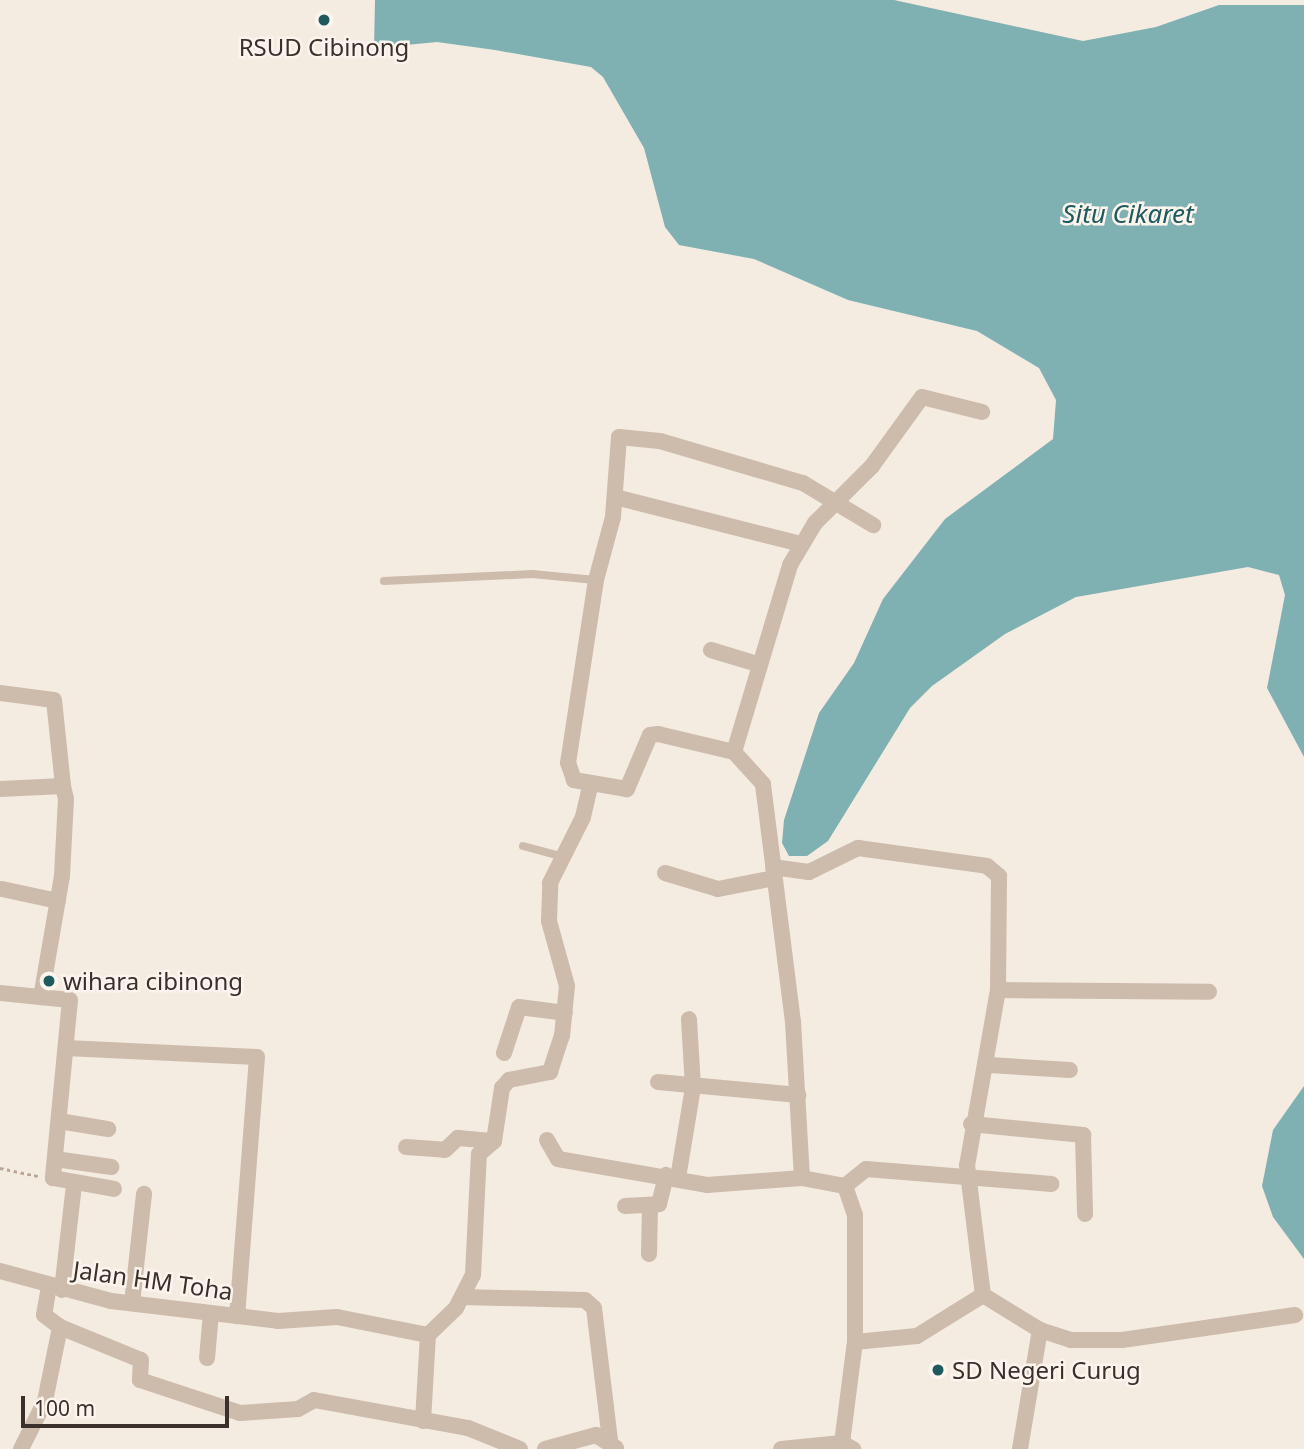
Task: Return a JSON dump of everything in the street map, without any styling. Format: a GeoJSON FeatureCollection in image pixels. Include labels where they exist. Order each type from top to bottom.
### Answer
{"type":"FeatureCollection","features":[{"type":"Feature","properties":{"kind":"street"},"geometry":{"type":"LineString","coordinates":[[734,752],[757,664],[801,544],[835,498],[872,466],[922,397],[982,412]]}},
{"type":"Feature","properties":{"kind":"street"},"geometry":{"type":"LineString","coordinates":[[802,1178],[798,1095],[766,793],[734,752],[654,734],[628,789],[574,779],[568,763],[596,580],[615,497],[616,440],[625,436],[660,441],[835,498],[873,525]]}},
{"type":"Feature","properties":{"kind":"street"},"geometry":{"type":"LineString","coordinates":[[615,497],[801,544]]}},
{"type":"Feature","properties":{"kind":"street"},"geometry":{"type":"LineString","coordinates":[[711,650],[757,664]]}},
{"type":"Feature","properties":{"kind":"street"},"geometry":{"type":"LineString","coordinates":[[0,693],[54,700],[62,786],[58,901],[41,997]]}},
{"type":"Feature","properties":{"kind":"street"},"geometry":{"type":"LineString","coordinates":[[423,1421],[428,1335],[463,1297],[473,1275],[479,1154],[494,1141],[502,1088],[509,1080],[550,1072],[565,1013],[567,986],[547,903],[560,856],[583,817],[591,783]]}},
{"type":"Feature","properties":{"kind":"street"},"geometry":{"type":"LineString","coordinates":[[0,789],[62,786]]}},
{"type":"Feature","properties":{"kind":"street"},"geometry":{"type":"LineString","coordinates":[[665,873],[718,889],[774,873],[809,872],[858,848],[993,869],[1001,883],[998,990],[989,1065],[971,1124],[967,1180],[983,1295]]}},
{"type":"Feature","properties":{"kind":"street"},"geometry":{"type":"LineString","coordinates":[[2,889],[58,901]]}},
{"type":"Feature","properties":{"kind":"street"},"geometry":{"type":"LineString","coordinates":[[998,990],[1209,992]]}},
{"type":"Feature","properties":{"kind":"street"},"geometry":{"type":"LineString","coordinates":[[0,993],[70,1000],[53,1178],[74,1185],[114,1189]]}},
{"type":"Feature","properties":{"kind":"street"},"geometry":{"type":"LineString","coordinates":[[504,1053],[519,1007],[565,1013]]}},
{"type":"Feature","properties":{"kind":"street"},"geometry":{"type":"LineString","coordinates":[[625,1206],[650,1207],[662,1198],[672,1176],[693,1087],[689,1019]]}},
{"type":"Feature","properties":{"kind":"street"},"geometry":{"type":"LineString","coordinates":[[66,1048],[257,1057],[236,1316]]}},
{"type":"Feature","properties":{"kind":"street"},"geometry":{"type":"LineString","coordinates":[[989,1065],[1070,1070]]}},
{"type":"Feature","properties":{"kind":"street"},"geometry":{"type":"LineString","coordinates":[[658,1082],[798,1095]]}},
{"type":"Feature","properties":{"kind":"street"},"geometry":{"type":"LineString","coordinates":[[59,1121],[108,1129]]}},
{"type":"Feature","properties":{"kind":"street"},"geometry":{"type":"LineString","coordinates":[[971,1124],[1083,1135],[1085,1214]]}},
{"type":"Feature","properties":{"kind":"street"},"geometry":{"type":"LineString","coordinates":[[406,1147],[445,1150],[458,1138],[494,1141]]}},
{"type":"Feature","properties":{"kind":"street"},"geometry":{"type":"LineString","coordinates":[[547,1140],[558,1159],[732,1185],[802,1178],[845,1186],[866,1169],[967,1180],[1051,1184]]}},
{"type":"Feature","properties":{"kind":"street"},"geometry":{"type":"LineString","coordinates":[[55,1159],[111,1167]]}},
{"type":"Feature","properties":{"kind":"street"},"geometry":{"type":"LineString","coordinates":[[74,1185],[56,1289],[44,1315],[60,1327],[141,1360],[140,1380],[240,1413],[298,1409],[314,1400],[488,1433],[520,1449]]}},
{"type":"Feature","properties":{"kind":"street"},"geometry":{"type":"LineString","coordinates":[[781,1449],[847,1446],[855,1342],[855,1215],[845,1186]]}},
{"type":"Feature","properties":{"kind":"street"},"geometry":{"type":"LineString","coordinates":[[132,1303],[144,1194]]}},
{"type":"Feature","properties":{"kind":"street"},"geometry":{"type":"LineString","coordinates":[[649,1254],[650,1207]]}},
{"type":"Feature","properties":{"kind":"street","name":"Jalan HM Toha"},"geometry":{"type":"LineString","coordinates":[[0,1271],[56,1289],[132,1303],[302,1321],[337,1317],[428,1335]]}},
{"type":"Feature","properties":{"kind":"street"},"geometry":{"type":"LineString","coordinates":[[983,1295],[1040,1330],[1071,1340],[1122,1340],[1295,1315]]}},
{"type":"Feature","properties":{"kind":"street"},"geometry":{"type":"LineString","coordinates":[[855,1342],[917,1336],[983,1295]]}},
{"type":"Feature","properties":{"kind":"street"},"geometry":{"type":"LineString","coordinates":[[463,1297],[585,1300],[594,1308],[613,1445],[586,1436],[545,1449]]}},
{"type":"Feature","properties":{"kind":"street"},"geometry":{"type":"LineString","coordinates":[[207,1358],[211,1313]]}},
{"type":"Feature","properties":{"kind":"street"},"geometry":{"type":"LineString","coordinates":[[21,1449],[24,1431],[45,1401],[60,1327]]}},
{"type":"Feature","properties":{"kind":"street"},"geometry":{"type":"LineString","coordinates":[[1020,1449],[1040,1330]]}},
{"type":"Feature","properties":{"kind":"lane"},"geometry":{"type":"LineString","coordinates":[[384,581],[533,574],[596,580]]}},
{"type":"Feature","properties":{"kind":"lane"},"geometry":{"type":"LineString","coordinates":[[523,846],[560,856]]}},
{"type":"Feature","properties":{"kind":"path"},"geometry":{"type":"LineString","coordinates":[[0,1168],[53,1178]]}},
{"type":"Feature","properties":{"kind":"water","name":"Situ Cikaret"},"geometry":{"type":"Polygon","coordinates":[[[375,0],[894,0],[1083,41],[1156,27],[1219,5],[1304,5],[1304,757],[1267,688],[1285,595],[1279,575],[1248,567],[1076,597],[1005,634],[932,686],[910,708],[828,841],[807,856],[789,856],[782,843],[784,820],[819,713],[854,663],[883,599],[945,519],[1053,439],[1056,400],[1039,368],[977,331],[848,300],[754,259],[679,245],[665,227],[644,148],[603,77],[591,67],[437,42],[374,48],[375,0]]]}},
{"type":"Feature","properties":{"kind":"water"},"geometry":{"type":"Polygon","coordinates":[[[1304,1086],[1304,1259],[1273,1217],[1262,1186],[1273,1130],[1304,1086]]]}},
{"type":"Feature","properties":{"kind":"place","name":"RSUD Cibinong"},"geometry":{"type":"Point","coordinates":[324,20]}},
{"type":"Feature","properties":{"kind":"place","name":"wihara cibinong"},"geometry":{"type":"Point","coordinates":[49,981]}},
{"type":"Feature","properties":{"kind":"place","name":"SD Negeri Curug"},"geometry":{"type":"Point","coordinates":[938,1370]}}]}
